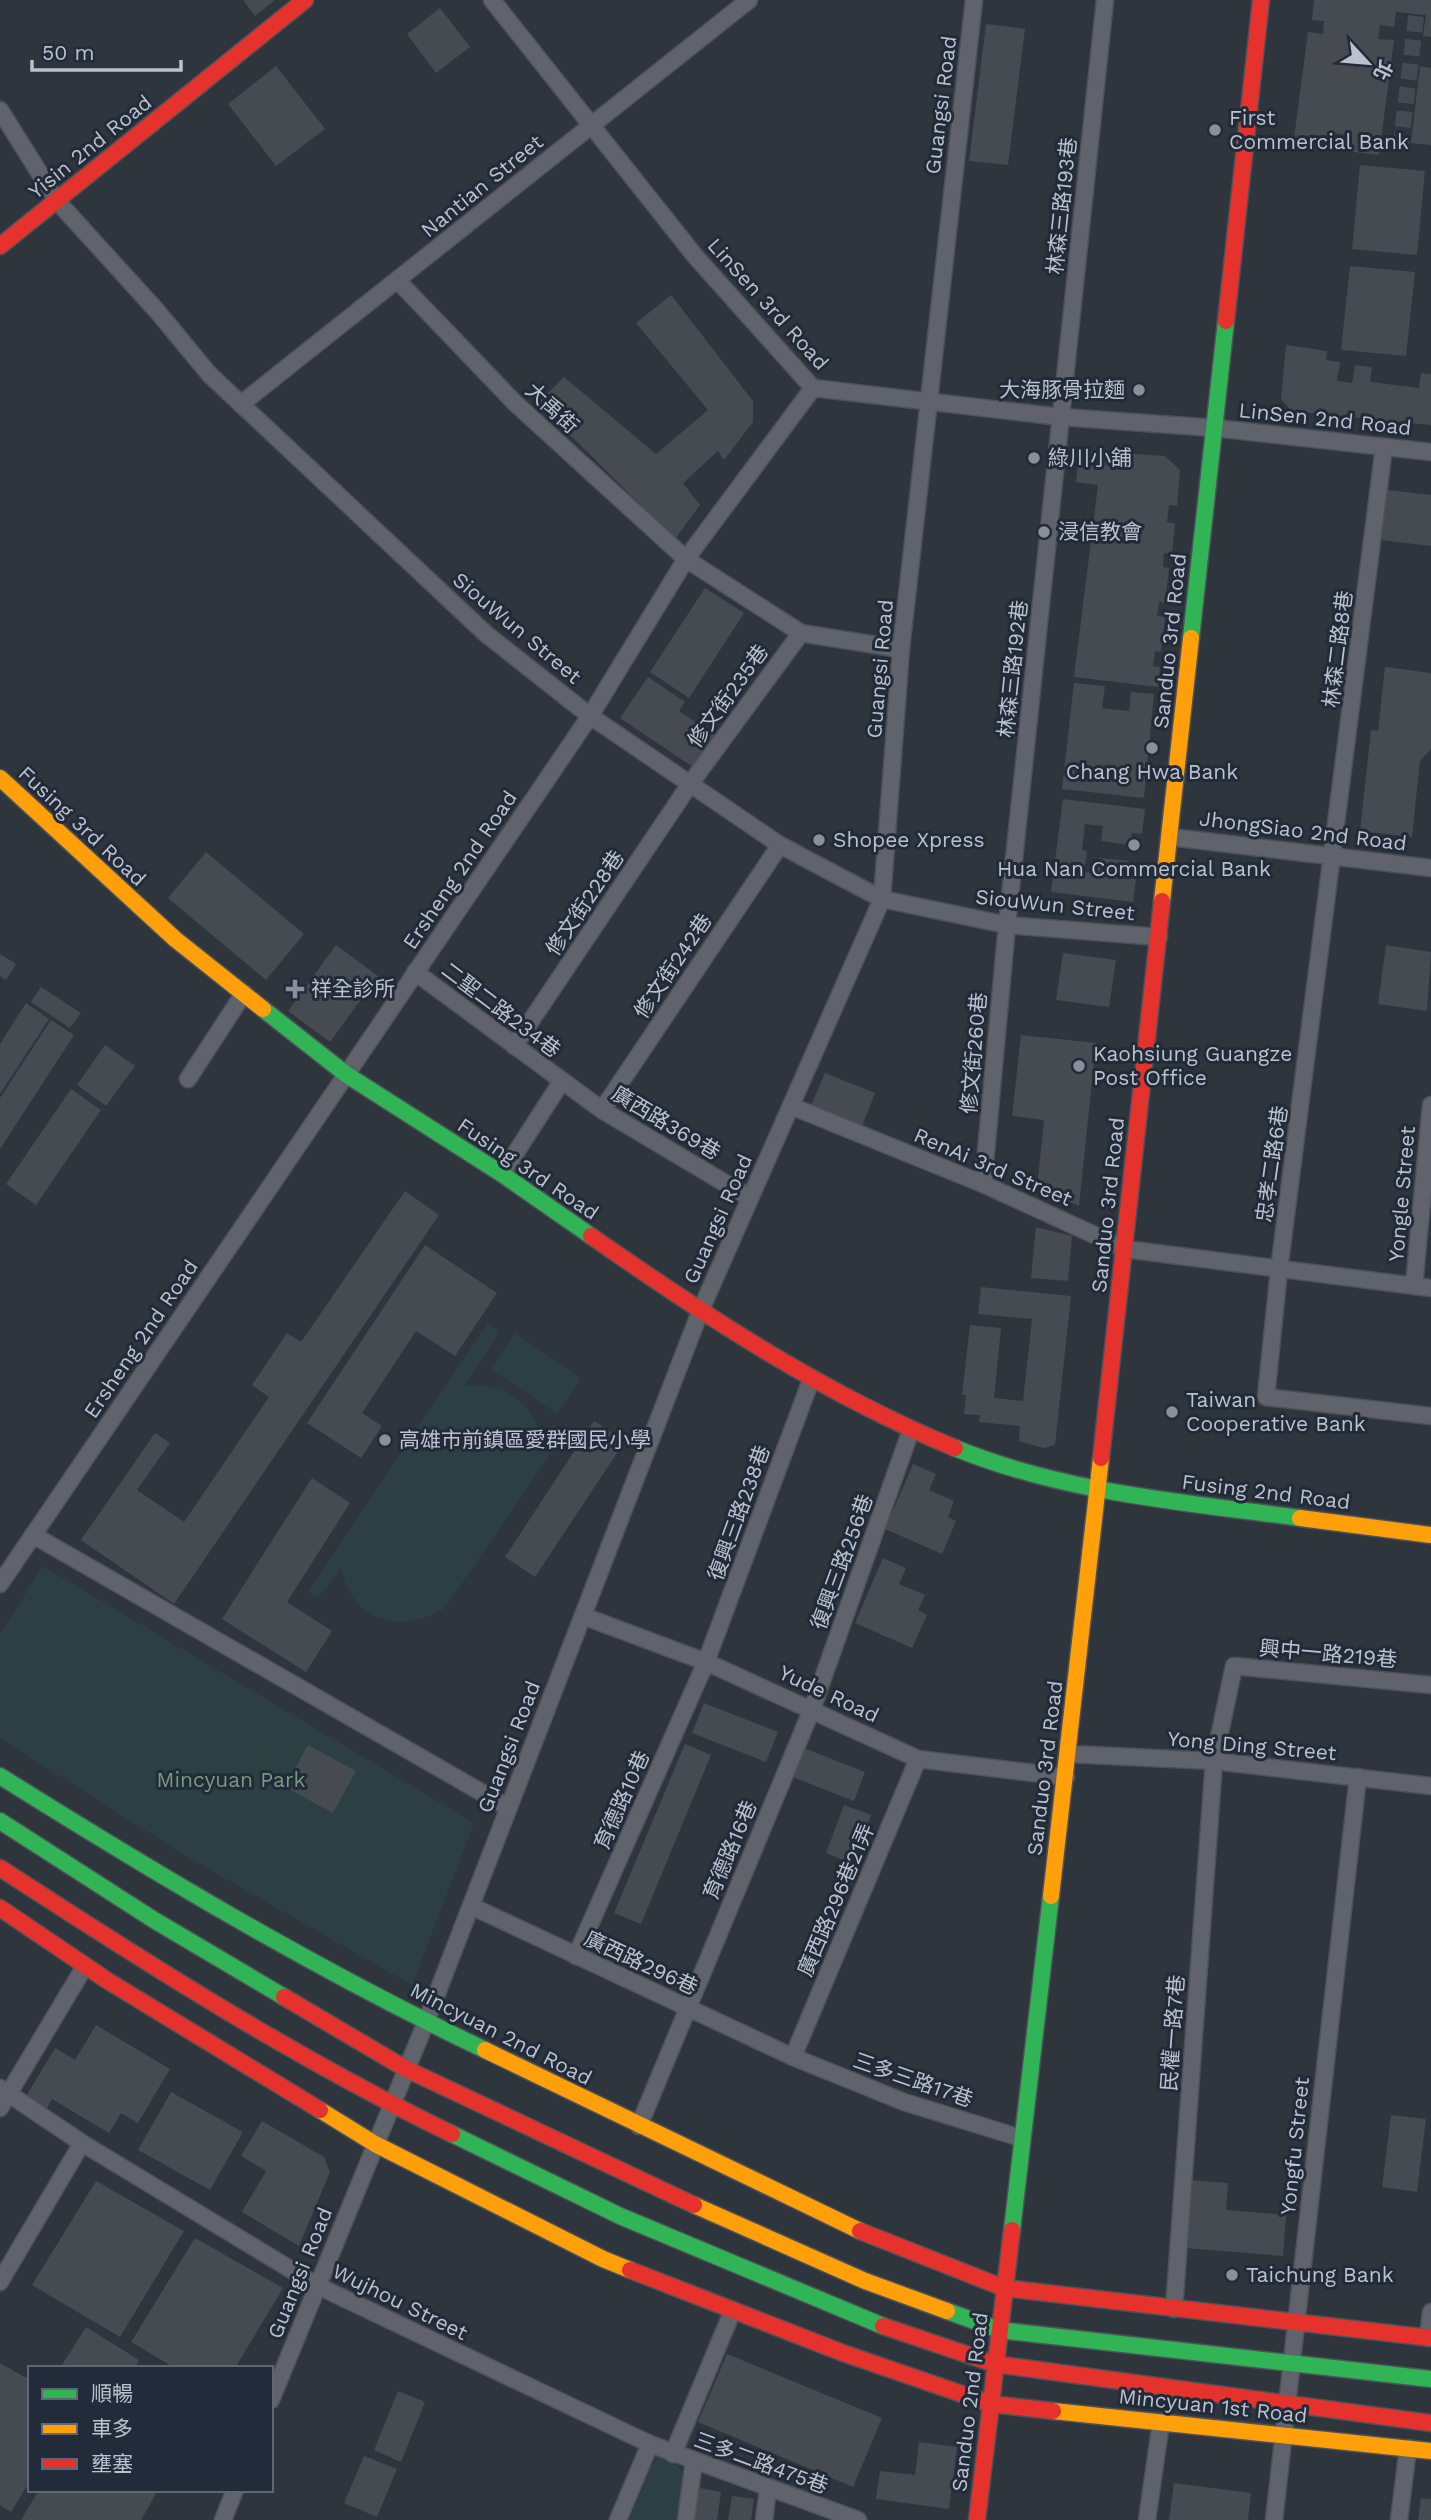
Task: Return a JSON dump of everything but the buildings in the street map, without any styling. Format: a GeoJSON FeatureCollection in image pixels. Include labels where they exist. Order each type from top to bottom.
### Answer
{"type":"FeatureCollection","features":[{"type":"Feature","properties":{"kind":"street","name":"Yisin 2nd Road"},"geometry":{"type":"LineString","coordinates":[[0,246],[305,0]]}},
{"type":"Feature","properties":{"kind":"street","name":"LinSen 3rd Road"},"geometry":{"type":"LineString","coordinates":[[492,0],[695,256],[813,388],[1061,417],[1215,428]]}},
{"type":"Feature","properties":{"kind":"street","name":"Nantian Street"},"geometry":{"type":"LineString","coordinates":[[241,404],[749,0]]}},
{"type":"Feature","properties":{"kind":"street","name":"Guangsi Road"},"geometry":{"type":"LineString","coordinates":[[273,2395],[426,2022],[700,1312],[882,899],[901,649],[974,0]]}},
{"type":"Feature","properties":{"kind":"street","name":"林森三路193巷"},"geometry":{"type":"LineString","coordinates":[[1061,417],[1105,0]]}},
{"type":"Feature","properties":{"kind":"street","name":"Sanduo 3rd Road"},"geometry":{"type":"LineString","coordinates":[[1004,2288],[1069,1754],[1261,0]]}},
{"type":"Feature","properties":{"kind":"street","name":"SiouWun Street"},"geometry":{"type":"LineString","coordinates":[[0,110],[57,201],[157,311],[209,374],[485,634],[590,716],[780,845],[882,899],[1007,925],[1159,937]]}},
{"type":"Feature","properties":{"kind":"street","name":"大禹街"},"geometry":{"type":"LineString","coordinates":[[397,280],[515,403],[686,559],[801,633]]}},
{"type":"Feature","properties":{"kind":"street","name":"Ersheng 2nd Road"},"geometry":{"type":"LineString","coordinates":[[0,1584],[590,716],[686,559],[813,388]]}},
{"type":"Feature","properties":{"kind":"street","name":"林森三路192巷"},"geometry":{"type":"LineString","coordinates":[[1007,925],[1061,417]]}},
{"type":"Feature","properties":{"kind":"street","name":"LinSen 2nd Road"},"geometry":{"type":"LineString","coordinates":[[1215,428],[1431,452]]}},
{"type":"Feature","properties":{"kind":"street","name":"林森二路8巷"},"geometry":{"type":"LineString","coordinates":[[1334,856],[1384,447]]}},
{"type":"Feature","properties":{"kind":"street"},"geometry":{"type":"LineString","coordinates":[[801,633],[901,649]]}},
{"type":"Feature","properties":{"kind":"street","name":"修文街235巷"},"geometry":{"type":"LineString","coordinates":[[690,784],[801,633]]}},
{"type":"Feature","properties":{"kind":"street","name":"Fusing 3rd Road"},"geometry":{"type":"LineString","coordinates":[[0,778],[175,939],[347,1075],[502,1174],[700,1312],[811,1380],[911,1430],[989,1462],[1097,1491]]}},
{"type":"Feature","properties":{"kind":"street","name":"修文街228巷"},"geometry":{"type":"LineString","coordinates":[[514,1046],[690,784]]}},
{"type":"Feature","properties":{"kind":"street","name":"JhongSiao 2nd Road"},"geometry":{"type":"LineString","coordinates":[[1170,837],[1431,867]]}},
{"type":"Feature","properties":{"kind":"street","name":"修文街242巷"},"geometry":{"type":"LineString","coordinates":[[602,1110],[780,845]]}},
{"type":"Feature","properties":{"kind":"street","name":"忠孝二路6巷"},"geometry":{"type":"LineString","coordinates":[[1334,856],[1279,1270],[1266,1397],[1431,1416]]}},
{"type":"Feature","properties":{"kind":"street","name":"修文街260巷"},"geometry":{"type":"LineString","coordinates":[[983,1184],[1007,925]]}},
{"type":"Feature","properties":{"kind":"street","name":"二聖二路234巷"},"geometry":{"type":"LineString","coordinates":[[415,972],[562,1081]]}},
{"type":"Feature","properties":{"kind":"street"},"geometry":{"type":"LineString","coordinates":[[188,1079],[244,993]]}},
{"type":"Feature","properties":{"kind":"street"},"geometry":{"type":"LineString","coordinates":[[502,1174],[562,1081]]}},
{"type":"Feature","properties":{"kind":"street","name":"廣西路369巷"},"geometry":{"type":"LineString","coordinates":[[562,1081],[602,1110],[750,1198]]}},
{"type":"Feature","properties":{"kind":"street","name":"Yongle Street"},"geometry":{"type":"LineString","coordinates":[[1414,1286],[1431,1105]]}},
{"type":"Feature","properties":{"kind":"street","name":"RenAi 3rd Street"},"geometry":{"type":"LineString","coordinates":[[791,1106],[983,1184],[1125,1249],[1431,1288]]}},
{"type":"Feature","properties":{"kind":"street","name":"復興三路238巷"},"geometry":{"type":"LineString","coordinates":[[706,1662],[811,1380]]}},
{"type":"Feature","properties":{"kind":"street","name":"復興三路256巷"},"geometry":{"type":"LineString","coordinates":[[812,1709],[911,1430]]}},
{"type":"Feature","properties":{"kind":"street","name":"Fusing 2nd Road"},"geometry":{"type":"LineString","coordinates":[[1097,1491],[1431,1535]]}},
{"type":"Feature","properties":{"kind":"street"},"geometry":{"type":"LineString","coordinates":[[33,1535],[507,1807]]}},
{"type":"Feature","properties":{"kind":"street","name":"Yude Road"},"geometry":{"type":"LineString","coordinates":[[583,1616],[706,1662],[918,1759],[1066,1777]]}},
{"type":"Feature","properties":{"kind":"street","name":"育德路10巷"},"geometry":{"type":"LineString","coordinates":[[576,1956],[706,1662]]}},
{"type":"Feature","properties":{"kind":"street","name":"興中一路219巷"},"geometry":{"type":"LineString","coordinates":[[1214,1760],[1234,1666],[1431,1685]]}},
{"type":"Feature","properties":{"kind":"street","name":"育德路16巷"},"geometry":{"type":"LineString","coordinates":[[639,2126],[686,2007],[812,1709]]}},
{"type":"Feature","properties":{"kind":"street","name":"Yong Ding Street"},"geometry":{"type":"LineString","coordinates":[[1069,1754],[1214,1760],[1431,1786]]}},
{"type":"Feature","properties":{"kind":"street","name":"廣西路296巷21弄"},"geometry":{"type":"LineString","coordinates":[[793,2057],[918,1759]]}},
{"type":"Feature","properties":{"kind":"street","name":"民權一路7巷"},"geometry":{"type":"LineString","coordinates":[[1174,2309],[1214,1760]]}},
{"type":"Feature","properties":{"kind":"street","name":"Mincyuan 2nd Road"},"geometry":{"type":"LineString","coordinates":[[0,1776],[176,1886],[426,2022],[878,2240],[1004,2288]]}},
{"type":"Feature","properties":{"kind":"street","name":"Yongfu Street"},"geometry":{"type":"LineString","coordinates":[[1274,2520],[1358,1777]]}},
{"type":"Feature","properties":{"kind":"street"},"geometry":{"type":"LineString","coordinates":[[0,1821],[154,1920],[406,2069],[649,2186],[865,2281],[999,2330],[1291,2366],[1431,2379]]}},
{"type":"Feature","properties":{"kind":"street"},"geometry":{"type":"LineString","coordinates":[[0,1868],[132,1954],[391,2105],[633,2222],[858,2318],[995,2364]]}},
{"type":"Feature","properties":{"kind":"street","name":"廣西路296巷"},"geometry":{"type":"LineString","coordinates":[[471,1906],[793,2057]]}},
{"type":"Feature","properties":{"kind":"street"},"geometry":{"type":"LineString","coordinates":[[0,1908],[85,1966],[375,2144],[603,2259],[844,2353],[991,2404]]}},
{"type":"Feature","properties":{"kind":"street"},"geometry":{"type":"LineString","coordinates":[[3,2097],[85,1966]]}},
{"type":"Feature","properties":{"kind":"street","name":"三多三路17巷"},"geometry":{"type":"LineString","coordinates":[[793,2057],[904,2102],[1021,2138]]}},
{"type":"Feature","properties":{"kind":"street","name":"Wujhou Street"},"geometry":{"type":"LineString","coordinates":[[3,2097],[318,2286],[650,2444]]}},
{"type":"Feature","properties":{"kind":"street"},"geometry":{"type":"LineString","coordinates":[[0,2282],[82,2143]]}},
{"type":"Feature","properties":{"kind":"street"},"geometry":{"type":"LineString","coordinates":[[1004,2288],[1429,2338],[1431,2312]]}},
{"type":"Feature","properties":{"kind":"street","name":"Sanduo 2nd Road"},"geometry":{"type":"LineString","coordinates":[[977,2520],[1004,2288]]}},
{"type":"Feature","properties":{"kind":"street"},"geometry":{"type":"LineString","coordinates":[[673,2454],[733,2310]]}},
{"type":"Feature","properties":{"kind":"street","name":"Mincyuan 1st Road"},"geometry":{"type":"LineString","coordinates":[[995,2364],[1431,2423]]}},
{"type":"Feature","properties":{"kind":"street","name":"Mincyuan 1st Road"},"geometry":{"type":"LineString","coordinates":[[991,2404],[1431,2451]]}},
{"type":"Feature","properties":{"kind":"street"},"geometry":{"type":"LineString","coordinates":[[1147,2520],[1161,2422]]}},
{"type":"Feature","properties":{"kind":"street"},"geometry":{"type":"LineString","coordinates":[[618,2520],[650,2444]]}},
{"type":"Feature","properties":{"kind":"street","name":"三多二路475巷"},"geometry":{"type":"LineString","coordinates":[[650,2444],[858,2520]]}},
{"type":"Feature","properties":{"kind":"street"},"geometry":{"type":"LineString","coordinates":[[1399,2520],[1408,2448]]}},
{"type":"Feature","properties":{"kind":"street"},"geometry":{"type":"LineString","coordinates":[[686,2520],[694,2461]]}},
{"type":"Feature","properties":{"kind":"street"},"geometry":{"type":"LineString","coordinates":[[764,2520],[768,2489]]}},
{"type":"Feature","properties":{"kind":"street"},"geometry":{"type":"LineString","coordinates":[[223,2520],[234,2492]]}},
{"type":"Feature","properties":{"kind":"green space"},"geometry":{"type":"Polygon","coordinates":[[[488,1323],[500,1332],[464,1387],[492,1387],[515,1397],[532,1416],[543,1441],[554,1426],[565,1433],[445,1608],[411,1621],[380,1618],[366,1611],[355,1600],[346,1586],[341,1567],[318,1599],[308,1592],[488,1323]]]}},
{"type":"Feature","properties":{"kind":"green space"},"geometry":{"type":"Polygon","coordinates":[[[515,1333],[581,1378],[557,1414],[490,1369],[515,1333]]]}},
{"type":"Feature","properties":{"kind":"green space","name":"Mincyuan Park"},"geometry":{"type":"Polygon","coordinates":[[[43,1566],[474,1823],[412,1985],[184,1855],[0,1738],[0,1634],[43,1566]]]}},
{"type":"Feature","properties":{"kind":"green space"},"geometry":{"type":"Polygon","coordinates":[[[662,2455],[672,2461],[683,2474],[685,2490],[680,2520],[629,2520],[655,2458],[662,2455]]]}},
{"type":"Feature","properties":{"kind":"tunnel"},"geometry":{"type":"LineString","coordinates":[[1400,151],[1418,0]]}},
{"type":"Feature","properties":{"kind":"traffic: fast"},"geometry":{"type":"LineString","coordinates":[[1191,638],[1226,321]]}},
{"type":"Feature","properties":{"kind":"traffic: fast"},"geometry":{"type":"LineString","coordinates":[[263,1009],[347,1075],[502,1174],[591,1236]]}},
{"type":"Feature","properties":{"kind":"traffic: fast"},"geometry":{"type":"LineString","coordinates":[[955,1448],[1039,1476],[1082,1486],[1168,1501],[1300,1518]]}},
{"type":"Feature","properties":{"kind":"traffic: fast"},"geometry":{"type":"LineString","coordinates":[[0,1776],[299,1954],[485,2050]]}},
{"type":"Feature","properties":{"kind":"traffic: fast"},"geometry":{"type":"LineString","coordinates":[[0,1821],[154,1920],[284,1997]]}},
{"type":"Feature","properties":{"kind":"traffic: fast"},"geometry":{"type":"LineString","coordinates":[[1012,2230],[1051,1896]]}},
{"type":"Feature","properties":{"kind":"traffic: fast"},"geometry":{"type":"LineString","coordinates":[[452,2134],[620,2216],[883,2326]]}},
{"type":"Feature","properties":{"kind":"traffic: fast"},"geometry":{"type":"LineString","coordinates":[[947,2311],[999,2330],[1431,2379]]}},
{"type":"Feature","properties":{"kind":"traffic: slow"},"geometry":{"type":"LineString","coordinates":[[1162,901],[1191,638]]}},
{"type":"Feature","properties":{"kind":"traffic: slow"},"geometry":{"type":"LineString","coordinates":[[0,778],[175,939],[263,1009]]}},
{"type":"Feature","properties":{"kind":"traffic: slow"},"geometry":{"type":"LineString","coordinates":[[1051,1896],[1101,1458]]}},
{"type":"Feature","properties":{"kind":"traffic: slow"},"geometry":{"type":"LineString","coordinates":[[1300,1518],[1431,1535]]}},
{"type":"Feature","properties":{"kind":"traffic: slow"},"geometry":{"type":"LineString","coordinates":[[485,2050],[860,2231]]}},
{"type":"Feature","properties":{"kind":"traffic: slow"},"geometry":{"type":"LineString","coordinates":[[320,2110],[375,2144],[630,2270]]}},
{"type":"Feature","properties":{"kind":"traffic: slow"},"geometry":{"type":"LineString","coordinates":[[694,2205],[865,2281],[947,2311]]}},
{"type":"Feature","properties":{"kind":"traffic: slow"},"geometry":{"type":"LineString","coordinates":[[1053,2411],[1431,2451]]}},
{"type":"Feature","properties":{"kind":"traffic: jam"},"geometry":{"type":"LineString","coordinates":[[0,246],[305,0]]}},
{"type":"Feature","properties":{"kind":"traffic: jam"},"geometry":{"type":"LineString","coordinates":[[1226,321],[1261,0]]}},
{"type":"Feature","properties":{"kind":"traffic: jam"},"geometry":{"type":"LineString","coordinates":[[1101,1458],[1162,901]]}},
{"type":"Feature","properties":{"kind":"traffic: jam"},"geometry":{"type":"LineString","coordinates":[[591,1236],[678,1296],[813,1379],[955,1448]]}},
{"type":"Feature","properties":{"kind":"traffic: jam"},"geometry":{"type":"LineString","coordinates":[[0,1868],[166,1974],[278,2041],[393,2105],[452,2134]]}},
{"type":"Feature","properties":{"kind":"traffic: jam"},"geometry":{"type":"LineString","coordinates":[[0,1908],[108,1981],[320,2110]]}},
{"type":"Feature","properties":{"kind":"traffic: jam"},"geometry":{"type":"LineString","coordinates":[[284,1997],[406,2069],[694,2205]]}},
{"type":"Feature","properties":{"kind":"traffic: jam"},"geometry":{"type":"LineString","coordinates":[[977,2520],[1012,2230]]}},
{"type":"Feature","properties":{"kind":"traffic: jam"},"geometry":{"type":"LineString","coordinates":[[860,2231],[1004,2288],[1431,2338]]}},
{"type":"Feature","properties":{"kind":"traffic: jam"},"geometry":{"type":"LineString","coordinates":[[630,2270],[843,2353],[991,2404],[1053,2411]]}},
{"type":"Feature","properties":{"kind":"traffic: jam"},"geometry":{"type":"LineString","coordinates":[[883,2326],[995,2364],[1431,2423]]}},
{"type":"Feature","properties":{"kind":"place","name":"First Commercial Bank"},"geometry":{"type":"Point","coordinates":[1215,130]}},
{"type":"Feature","properties":{"kind":"place","name":"大海豚骨拉麵"},"geometry":{"type":"Point","coordinates":[1139,390]}},
{"type":"Feature","properties":{"kind":"place","name":"綠川小舖"},"geometry":{"type":"Point","coordinates":[1034,458]}},
{"type":"Feature","properties":{"kind":"place","name":"浸信教會"},"geometry":{"type":"Point","coordinates":[1044,532]}},
{"type":"Feature","properties":{"kind":"place","name":"Chang Hwa Bank"},"geometry":{"type":"Point","coordinates":[1152,748]}},
{"type":"Feature","properties":{"kind":"place","name":"Shopee Xpress"},"geometry":{"type":"Point","coordinates":[819,840]}},
{"type":"Feature","properties":{"kind":"place","name":"Hua Nan Commercial Bank"},"geometry":{"type":"Point","coordinates":[1134,845]}},
{"type":"Feature","properties":{"kind":"place","name":"祥全診所"},"geometry":{"type":"Point","coordinates":[295,989]}},
{"type":"Feature","properties":{"kind":"place","name":"Kaohsiung Guangze Post Office"},"geometry":{"type":"Point","coordinates":[1079,1066]}},
{"type":"Feature","properties":{"kind":"place","name":"Taiwan Cooperative Bank"},"geometry":{"type":"Point","coordinates":[1172,1412]}},
{"type":"Feature","properties":{"kind":"place","name":"高雄市前鎮區愛群國民小學"},"geometry":{"type":"Point","coordinates":[385,1440]}},
{"type":"Feature","properties":{"kind":"place","name":"Taichung Bank"},"geometry":{"type":"Point","coordinates":[1232,2275]}}]}
